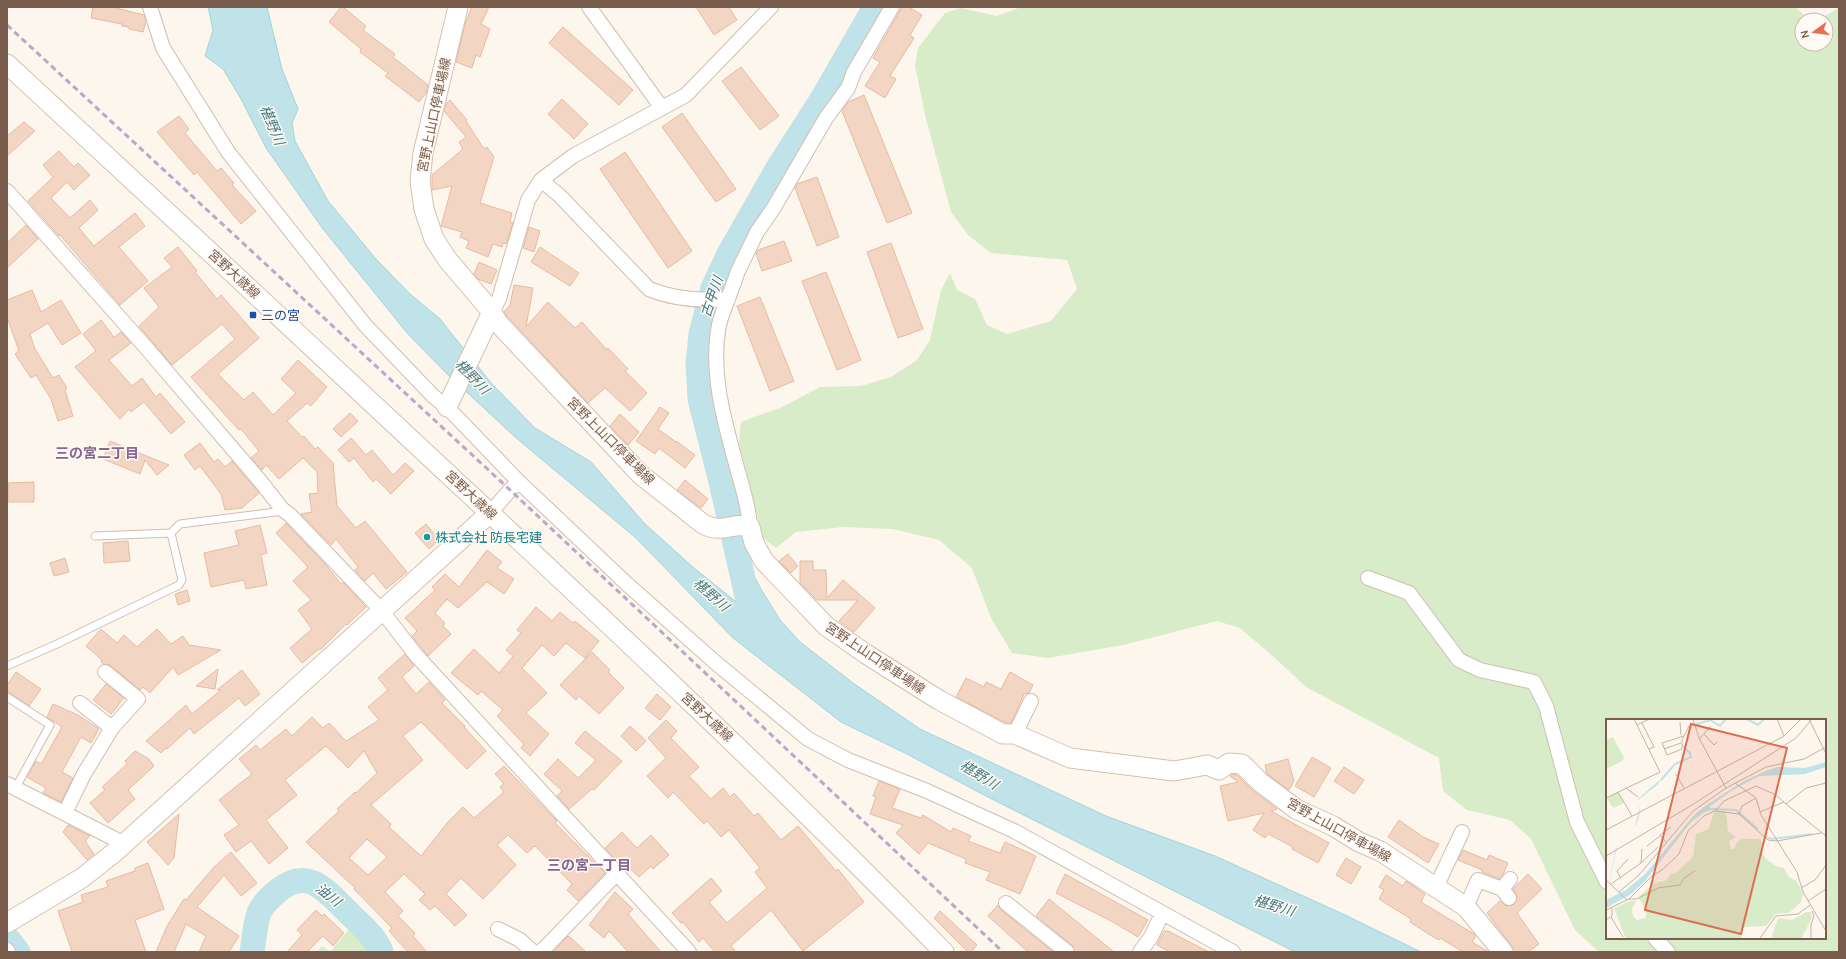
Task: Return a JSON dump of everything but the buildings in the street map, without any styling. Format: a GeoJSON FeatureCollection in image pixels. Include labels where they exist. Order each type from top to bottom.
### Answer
{"type":"FeatureCollection","features":[{"type":"Feature","properties":{"kind":"main road","name":"宮野上山口停車場線"},"geometry":{"type":"LineString","coordinates":[[458,7],[423,153],[420,181],[424,209],[434,239],[447,259],[490,316],[641,474],[703,524],[712,529],[720,530],[747,526],[764,561],[826,626],[866,654],[938,700],[1003,734],[1015,734],[1070,758],[1174,771],[1207,765],[1219,770],[1229,763],[1242,764],[1260,782],[1296,809],[1333,826],[1359,842],[1380,851],[1466,907],[1503,952]]}},
{"type":"Feature","properties":{"kind":"main road","name":"宮野大歳線"},"geometry":{"type":"LineString","coordinates":[[7,64],[762,768],[854,859],[944,952]]}},
{"type":"Feature","properties":{"kind":"main road"},"geometry":{"type":"LineString","coordinates":[[449,403],[490,316]]}},
{"type":"Feature","properties":{"kind":"main road"},"geometry":{"type":"LineString","coordinates":[[7,923],[82,878],[123,844],[490,513]]}},
{"type":"Feature","properties":{"kind":"street"},"geometry":{"type":"LineString","coordinates":[[150,7],[163,48],[228,152],[365,325],[433,396],[449,403],[518,481],[627,584],[710,658],[808,739],[848,760],[921,788],[1014,831],[1233,952]]}},
{"type":"Feature","properties":{"kind":"street"},"geometry":{"type":"LineString","coordinates":[[589,7],[662,108]]}},
{"type":"Feature","properties":{"kind":"street"},"geometry":{"type":"LineString","coordinates":[[490,316],[499,299],[528,200],[541,180],[573,156],[686,95],[771,7]]}},
{"type":"Feature","properties":{"kind":"street"},"geometry":{"type":"LineString","coordinates":[[747,526],[744,492],[725,425],[718,376],[717,343],[719,324],[725,299],[758,232],[826,118],[848,88],[854,72],[892,7]]}},
{"type":"Feature","properties":{"kind":"street"},"geometry":{"type":"LineString","coordinates":[[541,180],[560,196],[649,289],[666,296],[725,299]]}},
{"type":"Feature","properties":{"kind":"street"},"geometry":{"type":"LineString","coordinates":[[7,191],[144,344],[284,511],[290,515],[382,611],[415,654],[689,952]]}},
{"type":"Feature","properties":{"kind":"street"},"geometry":{"type":"LineString","coordinates":[[490,513],[518,481]]}},
{"type":"Feature","properties":{"kind":"street"},"geometry":{"type":"LineString","coordinates":[[1368,578],[1409,593],[1459,660],[1480,670],[1534,682],[1546,706],[1577,822],[1606,880]]}},
{"type":"Feature","properties":{"kind":"street"},"geometry":{"type":"LineString","coordinates":[[65,813],[84,774],[112,728],[138,699],[105,672]]}},
{"type":"Feature","properties":{"kind":"street"},"geometry":{"type":"LineString","coordinates":[[1015,734],[1030,701]]}},
{"type":"Feature","properties":{"kind":"street"},"geometry":{"type":"LineString","coordinates":[[80,702],[112,728]]}},
{"type":"Feature","properties":{"kind":"street"},"geometry":{"type":"LineString","coordinates":[[11,787],[65,813],[123,844]]}},
{"type":"Feature","properties":{"kind":"street"},"geometry":{"type":"LineString","coordinates":[[1436,887],[1462,832]]}},
{"type":"Feature","properties":{"kind":"street"},"geometry":{"type":"LineString","coordinates":[[539,952],[544,949],[617,873]]}},
{"type":"Feature","properties":{"kind":"street"},"geometry":{"type":"LineString","coordinates":[[1466,907],[1478,880],[1507,889]]}},
{"type":"Feature","properties":{"kind":"street"},"geometry":{"type":"LineString","coordinates":[[1006,903],[1067,952]]}},
{"type":"Feature","properties":{"kind":"street"},"geometry":{"type":"LineString","coordinates":[[1140,952],[1151,937],[1162,914]]}},
{"type":"Feature","properties":{"kind":"street"},"geometry":{"type":"LineString","coordinates":[[498,929],[520,940],[533,952]]}},
{"type":"Feature","properties":{"kind":"street"},"geometry":{"type":"LineString","coordinates":[[1656,939],[1668,952]]}},
{"type":"Feature","properties":{"kind":"lane"},"geometry":{"type":"LineString","coordinates":[[95,536],[171,533],[180,524],[284,511]]}},
{"type":"Feature","properties":{"kind":"lane"},"geometry":{"type":"LineString","coordinates":[[7,666],[57,644],[179,585],[182,580],[171,533]]}},
{"type":"Feature","properties":{"kind":"lane"},"geometry":{"type":"LineString","coordinates":[[7,697],[50,724],[11,787]]}},
{"type":"Feature","properties":{"kind":"green space"},"geometry":{"type":"Polygon","coordinates":[[[1021,7],[1795,7],[1801,12],[1794,12],[1794,52],[1834,52],[1834,12],[1832,12],[1839,8],[1839,952],[1599,952],[1575,930],[1531,839],[1510,820],[1467,810],[1443,791],[1439,758],[1306,687],[1240,628],[1217,621],[1123,645],[1048,658],[1012,653],[991,618],[972,568],[939,540],[893,529],[843,527],[796,532],[776,548],[763,538],[739,443],[741,422],[782,407],[820,387],[861,386],[891,377],[917,360],[930,340],[941,290],[950,273],[957,290],[975,299],[987,325],[1007,334],[1051,321],[1077,289],[1067,260],[991,253],[968,235],[951,212],[926,119],[915,66],[918,48],[945,13],[961,8],[997,16],[1021,7]]]}},
{"type":"Feature","properties":{"kind":"green space"},"geometry":{"type":"Polygon","coordinates":[[[351,927],[367,947],[369,952],[330,952],[351,927]]]}},
{"type":"Feature","properties":{"kind":"green space"},"geometry":{"type":"Polygon","coordinates":[[[322,946],[330,952],[317,952],[322,946]]]}},
{"type":"Feature","properties":{"kind":"water","name":"椹野川"},"geometry":{"type":"Polygon","coordinates":[[[208,7],[267,7],[282,69],[298,109],[292,123],[295,141],[328,201],[376,259],[410,294],[440,319],[492,384],[535,428],[591,462],[645,524],[694,568],[735,601],[744,593],[738,567],[744,551],[751,570],[780,620],[800,642],[853,683],[920,729],[1106,816],[1215,856],[1343,914],[1421,952],[1295,952],[984,795],[905,753],[841,722],[733,638],[636,538],[515,437],[445,372],[407,333],[323,229],[266,148],[241,99],[223,69],[205,56],[213,30],[208,7]]]}},
{"type":"Feature","properties":{"kind":"waterway","name":"古甲川"},"geometry":{"type":"LineString","coordinates":[[747,596],[700,399],[698,364],[701,334],[713,288],[729,254],[778,168],[824,96],[875,7]]}},
{"type":"Feature","properties":{"kind":"waterway","name":"油川"},"geometry":{"type":"LineString","coordinates":[[252,952],[256,922],[262,906],[289,883],[299,881],[307,881],[316,884],[331,895],[375,940],[381,952]]}},
{"type":"Feature","properties":{"kind":"waterway","name":"油川"},"geometry":{"type":"LineString","coordinates":[[7,938],[18,952]]}},
{"type":"Feature","properties":{"kind":"railway"},"geometry":{"type":"LineString","coordinates":[[7,25],[509,489],[1003,952]]}},
{"type":"Feature","properties":{"kind":"place","name":"三の宮"},"geometry":{"type":"Point","coordinates":[253,315]}},
{"type":"Feature","properties":{"kind":"place","name":"株式会社 防長宅建"},"geometry":{"type":"Point","coordinates":[427,537]}},
{"type":"Feature","properties":{"kind":"district","name":"三の宮二丁目"},"geometry":{"type":"Point","coordinates":[97,453]}},
{"type":"Feature","properties":{"kind":"district","name":"三の宮一丁目"},"geometry":{"type":"Point","coordinates":[589,865]}}]}
